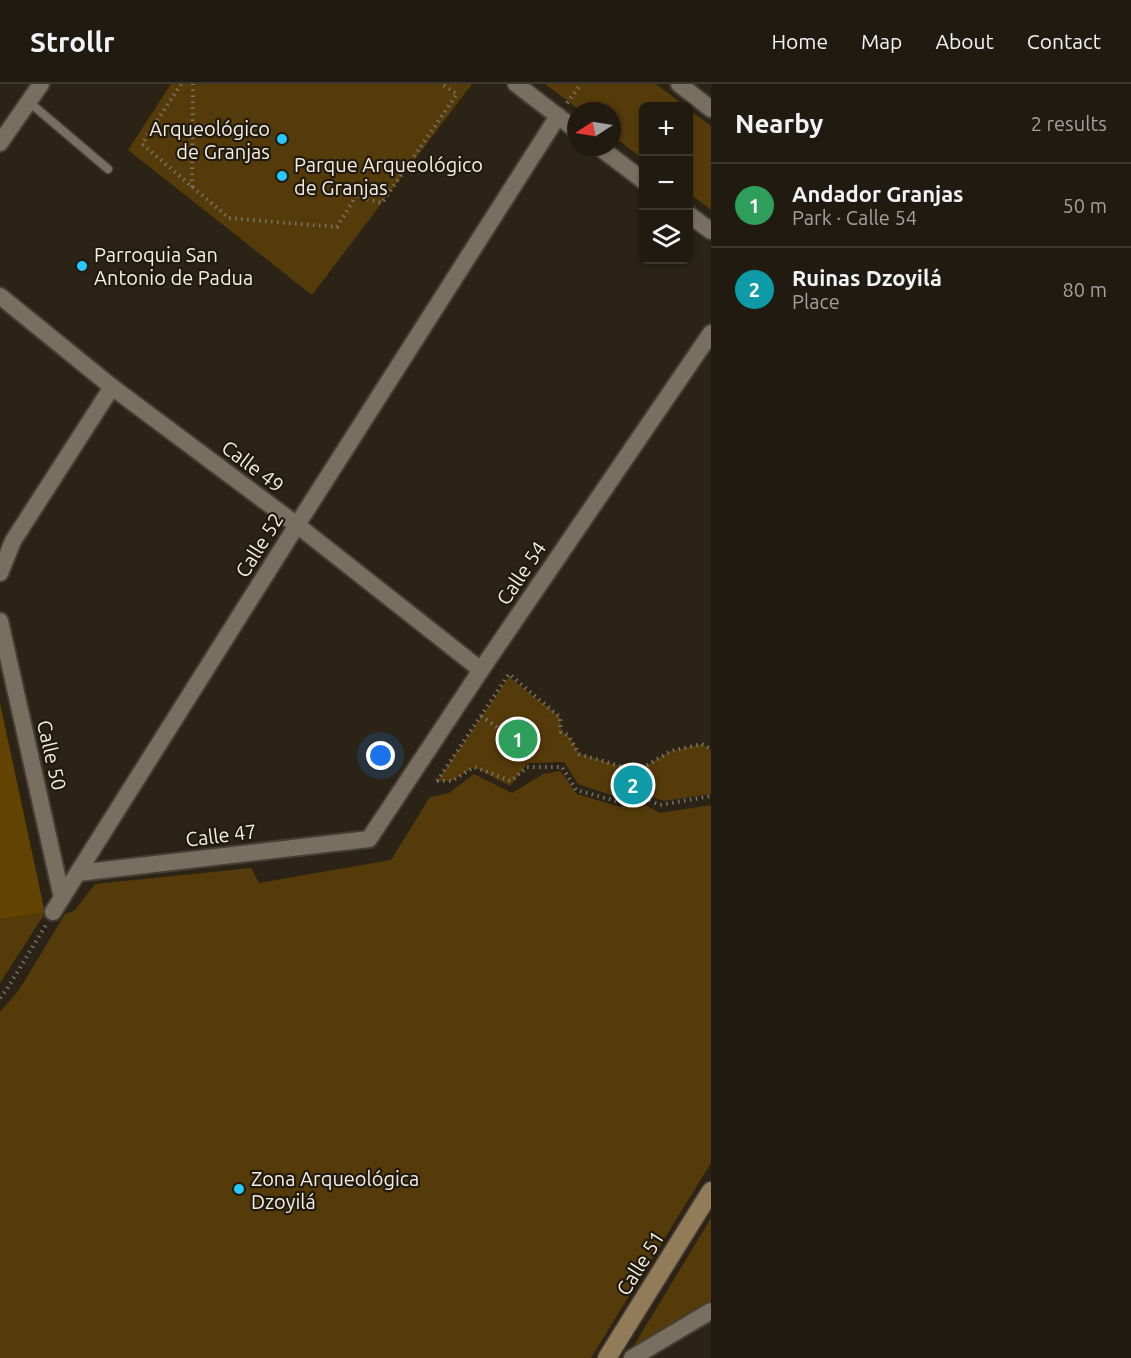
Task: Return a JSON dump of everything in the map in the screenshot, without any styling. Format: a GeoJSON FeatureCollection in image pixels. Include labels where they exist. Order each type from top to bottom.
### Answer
{"type":"FeatureCollection","features":[{"type":"Feature","properties":{"kind":"street"},"geometry":{"type":"LineString","coordinates":[[0,143],[41,84]]}},
{"type":"Feature","properties":{"kind":"street"},"geometry":{"type":"LineString","coordinates":[[516,84],[567,123]]}},
{"type":"Feature","properties":{"kind":"street"},"geometry":{"type":"LineString","coordinates":[[679,84],[711,109]]}},
{"type":"Feature","properties":{"kind":"street","name":"Calle 52"},"geometry":{"type":"LineString","coordinates":[[58,905],[558,116]]}},
{"type":"Feature","properties":{"kind":"street"},"geometry":{"type":"LineString","coordinates":[[611,156],[639,177]]}},
{"type":"Feature","properties":{"kind":"street"},"geometry":{"type":"LineString","coordinates":[[693,218],[711,231]]}},
{"type":"Feature","properties":{"kind":"street","name":"Calle 49"},"geometry":{"type":"LineString","coordinates":[[0,296],[112,387],[297,525],[481,670]]}},
{"type":"Feature","properties":{"kind":"street","name":"Calle 54"},"geometry":{"type":"LineString","coordinates":[[369,839],[481,670],[711,333]]}},
{"type":"Feature","properties":{"kind":"street"},"geometry":{"type":"LineString","coordinates":[[0,573],[6,536],[112,387]]}},
{"type":"Feature","properties":{"kind":"street","name":"Calle 50"},"geometry":{"type":"LineString","coordinates":[[0,621],[58,905]]}},
{"type":"Feature","properties":{"kind":"street","name":"Calle 47"},"geometry":{"type":"LineString","coordinates":[[78,873],[369,839]]}},
{"type":"Feature","properties":{"kind":"street","name":"Calle 51"},"geometry":{"type":"LineString","coordinates":[[607,1358],[711,1191]]}},
{"type":"Feature","properties":{"kind":"street"},"geometry":{"type":"LineString","coordinates":[[632,1358],[711,1311]]}},
{"type":"Feature","properties":{"kind":"lane"},"geometry":{"type":"LineString","coordinates":[[29,102],[108,169]]}},
{"type":"Feature","properties":{"kind":"path"},"geometry":{"type":"LineString","coordinates":[[181,84],[142,144],[229,218],[337,227],[356,196],[382,203],[457,94],[442,84]]}},
{"type":"Feature","properties":{"kind":"path"},"geometry":{"type":"LineString","coordinates":[[192,187],[193,84]]}},
{"type":"Feature","properties":{"kind":"path"},"geometry":{"type":"LineString","coordinates":[[711,749],[702,744],[671,751],[637,771],[579,754],[568,735],[561,732],[560,717],[509,674],[437,781],[452,781],[474,767],[511,781],[527,767],[562,767],[576,790],[620,802],[642,798],[660,805],[711,796]]}},
{"type":"Feature","properties":{"kind":"path"},"geometry":{"type":"LineString","coordinates":[[481,716],[505,733]]}},
{"type":"Feature","properties":{"kind":"path"},"geometry":{"type":"LineString","coordinates":[[0,998],[58,905]]}},
{"type":"Feature","properties":{"kind":"shaded area","name":"Parque Arqueológico de Granjas"},"geometry":{"type":"Polygon","coordinates":[[[171,84],[472,84],[312,295],[128,150],[171,84]]]}},
{"type":"Feature","properties":{"kind":"shaded area"},"geometry":{"type":"Polygon","coordinates":[[[545,84],[656,84],[680,102],[639,102],[639,156],[621,142],[621,102],[569,102],[545,84]]]}},
{"type":"Feature","properties":{"kind":"shaded area"},"geometry":{"type":"Polygon","coordinates":[[[693,113],[711,126],[711,210],[693,196],[693,113]]]}},
{"type":"Feature","properties":{"kind":"shaded area"},"geometry":{"type":"Polygon","coordinates":[[[509,677],[560,717],[561,731],[570,738],[580,754],[637,771],[671,751],[702,744],[711,750],[711,794],[664,801],[641,793],[620,798],[578,784],[564,762],[528,763],[510,786],[474,767],[452,781],[437,781],[509,677]]]}},
{"type":"Feature","properties":{"kind":"shaded area"},"geometry":{"type":"Polygon","coordinates":[[[0,703],[45,913],[0,919],[0,703]]]}},
{"type":"Feature","properties":{"kind":"shaded area"},"geometry":{"type":"Polygon","coordinates":[[[560,771],[577,794],[620,807],[640,802],[660,813],[711,805],[711,1163],[591,1358],[0,1358],[0,1012],[19,990],[65,914],[74,911],[95,884],[251,868],[259,883],[391,860],[430,797],[449,793],[474,774],[512,793],[543,774],[560,771]]]}},
{"type":"Feature","properties":{"kind":"shaded area"},"geometry":{"type":"Polygon","coordinates":[[[45,913],[0,983],[0,919],[45,913]]]}},
{"type":"Feature","properties":{"kind":"shaded area"},"geometry":{"type":"Polygon","coordinates":[[[711,1218],[711,1301],[633,1347],[711,1218]]]}},
{"type":"Feature","properties":{"kind":"place","name":"Arqueológico de Granjas"},"geometry":{"type":"Point","coordinates":[282,139]}},
{"type":"Feature","properties":{"kind":"place","name":"Parque Arqueológico de Granjas"},"geometry":{"type":"Point","coordinates":[282,176]}},
{"type":"Feature","properties":{"kind":"place","name":"Parroquia San Antonio de Padua"},"geometry":{"type":"Point","coordinates":[82,266]}},
{"type":"Feature","properties":{"kind":"place","name":"Andador Granjas"},"geometry":{"type":"Point","coordinates":[518,739]}},
{"type":"Feature","properties":{"kind":"place","name":"Ruinas Dzoyilá"},"geometry":{"type":"Point","coordinates":[633,785]}},
{"type":"Feature","properties":{"kind":"place","name":"Zona Arqueológica Dzoyilá"},"geometry":{"type":"Point","coordinates":[239,1189]}}]}
